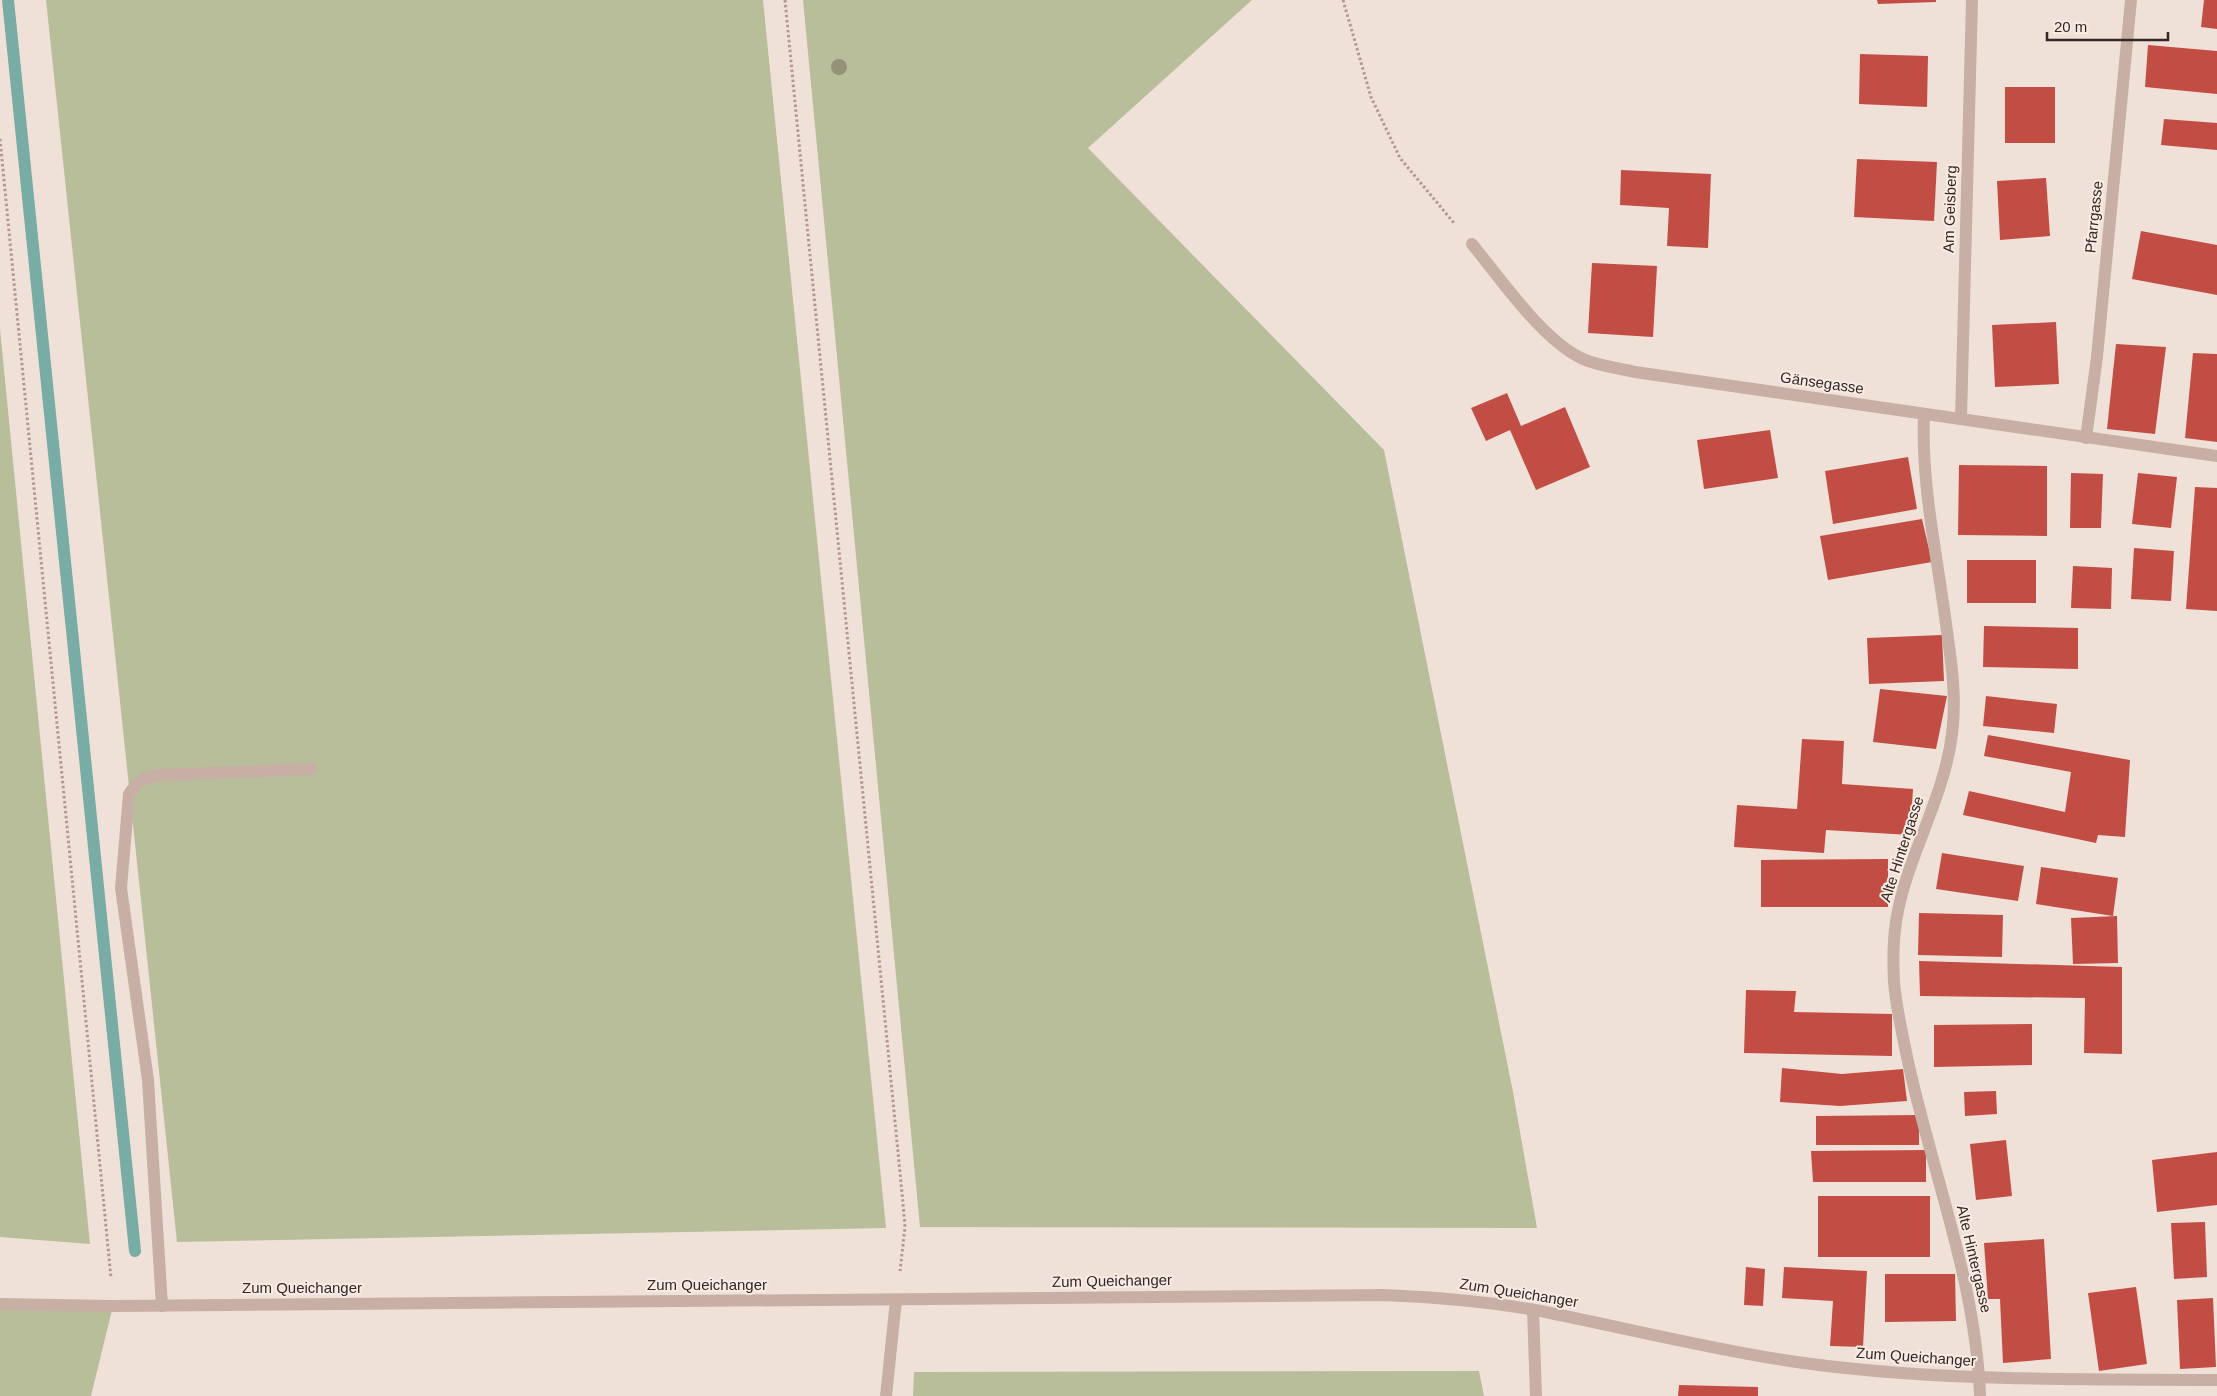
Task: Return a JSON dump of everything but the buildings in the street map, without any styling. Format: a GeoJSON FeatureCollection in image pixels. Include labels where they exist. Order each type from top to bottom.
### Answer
{"type":"FeatureCollection","features":[{"type":"Feature","properties":{"kind":"street","name":"Am Geisberg"},"geometry":{"type":"LineString","coordinates":[[1961,418],[1972,0]]}},
{"type":"Feature","properties":{"kind":"street","name":"Pfarrgasse"},"geometry":{"type":"LineString","coordinates":[[2086,438],[2097,357],[2131,0]]}},
{"type":"Feature","properties":{"kind":"street","name":"Gänsegasse"},"geometry":{"type":"LineString","coordinates":[[1472,244],[1535,320],[1567,351],[1584,360],[1635,372],[2217,456]]}},
{"type":"Feature","properties":{"kind":"street","name":"Alte Hintergasse"},"geometry":{"type":"LineString","coordinates":[[1924,414],[1923,456],[1953,669],[1952,734],[1934,807],[1911,866],[1899,906],[1896,923],[1894,983],[1915,1095],[1953,1233],[1968,1301],[1976,1344],[1980,1396]]}},
{"type":"Feature","properties":{"kind":"street"},"geometry":{"type":"LineString","coordinates":[[162,1306],[148,1080],[121,888],[130,794],[136,784],[148,777],[159,775],[311,769]]}},
{"type":"Feature","properties":{"kind":"street","name":"Zum Queichanger"},"geometry":{"type":"LineString","coordinates":[[0,1304],[162,1306],[1383,1295],[1462,1299],[1534,1310],[1781,1360],[1885,1373],[1979,1378],[2217,1380]]}},
{"type":"Feature","properties":{"kind":"street"},"geometry":{"type":"LineString","coordinates":[[886,1396],[896,1300]]}},
{"type":"Feature","properties":{"kind":"street"},"geometry":{"type":"LineString","coordinates":[[1534,1310],[1536,1396]]}},
{"type":"Feature","properties":{"kind":"path"},"geometry":{"type":"LineString","coordinates":[[785,0],[905,1226],[896,1300]]}},
{"type":"Feature","properties":{"kind":"path"},"geometry":{"type":"LineString","coordinates":[[1343,0],[1371,97],[1400,158],[1472,244]]}},
{"type":"Feature","properties":{"kind":"path"},"geometry":{"type":"LineString","coordinates":[[0,139],[113,1306]]}},
{"type":"Feature","properties":{"kind":"green space"},"geometry":{"type":"Polygon","coordinates":[[[46,0],[763,0],[886,1228],[177,1242],[46,0]]]}},
{"type":"Feature","properties":{"kind":"green space"},"geometry":{"type":"Polygon","coordinates":[[[803,0],[1252,0],[1088,148],[1384,450],[1513,1092],[1537,1228],[920,1227],[803,0]]]}},
{"type":"Feature","properties":{"kind":"green space"},"geometry":{"type":"Polygon","coordinates":[[[0,329],[90,1244],[0,1237],[0,329]]]}},
{"type":"Feature","properties":{"kind":"green space"},"geometry":{"type":"Polygon","coordinates":[[[0,1304],[113,1306],[91,1396],[0,1396],[0,1304]]]}},
{"type":"Feature","properties":{"kind":"green space"},"geometry":{"type":"Polygon","coordinates":[[[1479,1371],[1484,1396],[913,1396],[914,1372],[1479,1371]]]}},
{"type":"Feature","properties":{"kind":"waterway"},"geometry":{"type":"LineString","coordinates":[[8,0],[135,1251]]}}]}
